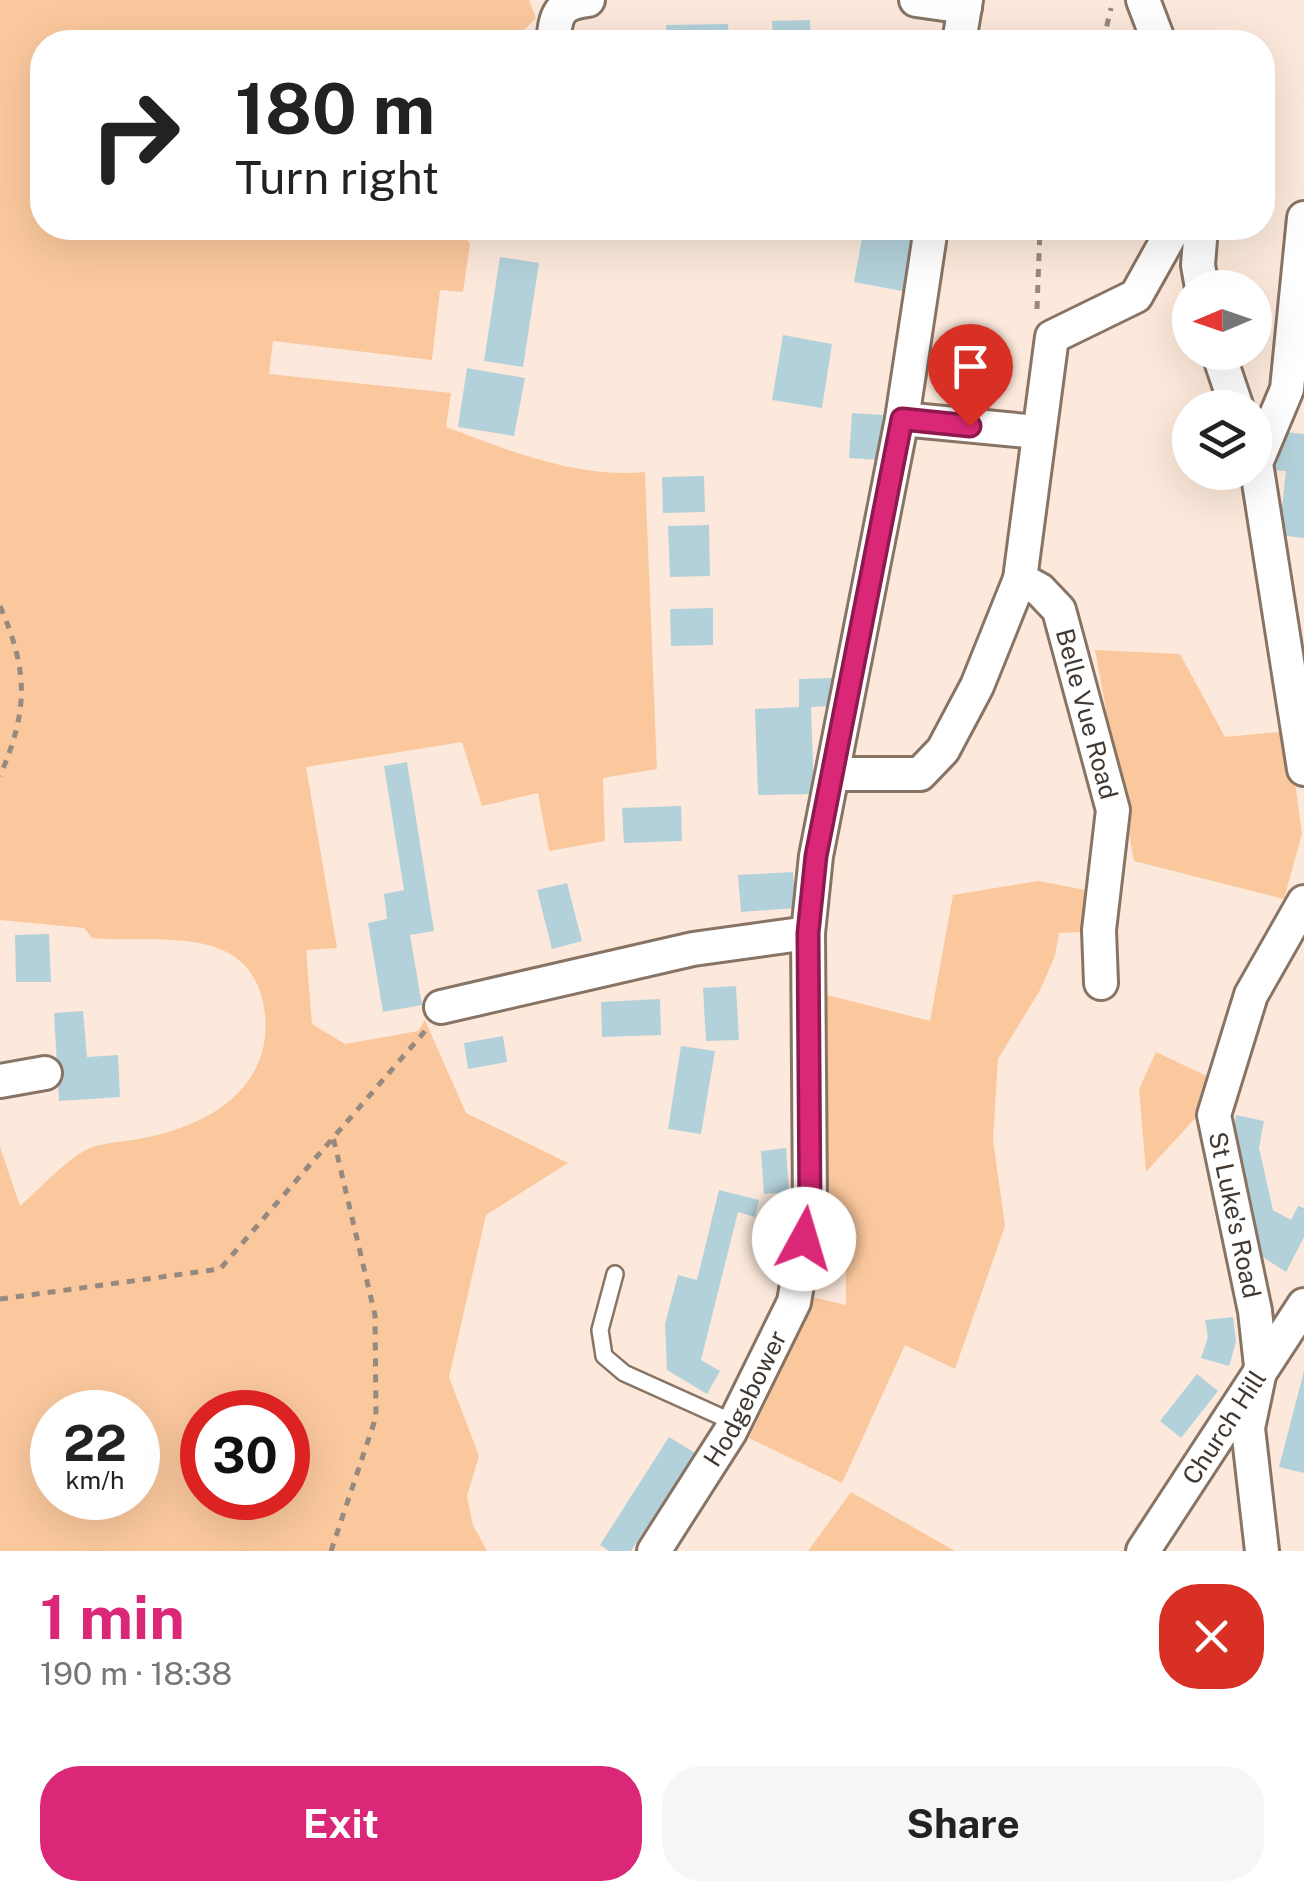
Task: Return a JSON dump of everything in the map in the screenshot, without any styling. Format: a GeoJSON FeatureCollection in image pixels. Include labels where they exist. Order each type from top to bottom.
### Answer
{"type":"FeatureCollection","features":[{"type":"Feature","properties":{"kind":"street"},"geometry":{"type":"LineString","coordinates":[[554,30],[556,14],[565,4],[588,0]]}},
{"type":"Feature","properties":{"kind":"street"},"geometry":{"type":"LineString","coordinates":[[916,0],[965,4],[961,30]]}},
{"type":"Feature","properties":{"kind":"street"},"geometry":{"type":"LineString","coordinates":[[1143,0],[1154,30]]}},
{"type":"Feature","properties":{"kind":"street"},"geometry":{"type":"LineString","coordinates":[[1272,423],[1287,389],[1304,218]]}},
{"type":"Feature","properties":{"kind":"street","name":"Hodgebower"},"geometry":{"type":"LineString","coordinates":[[654,1551],[735,1424],[794,1302],[810,1208],[808,933],[816,856],[902,419],[929,240]]}},
{"type":"Feature","properties":{"kind":"street"},"geometry":{"type":"LineString","coordinates":[[834,774],[906,776],[930,769],[977,686],[1020,580],[1052,336],[1136,296],[1167,240]]}},
{"type":"Feature","properties":{"kind":"street"},"geometry":{"type":"LineString","coordinates":[[1199,270],[1200,240]]}},
{"type":"Feature","properties":{"kind":"street"},"geometry":{"type":"LineString","coordinates":[[902,419],[1037,432]]}},
{"type":"Feature","properties":{"kind":"street"},"geometry":{"type":"LineString","coordinates":[[1259,490],[1304,770]]}},
{"type":"Feature","properties":{"kind":"street","name":"Belle Vue Road"},"geometry":{"type":"LineString","coordinates":[[1020,580],[1040,590],[1059,610],[1108,784],[1113,834],[1098,930],[1102,982]]}},
{"type":"Feature","properties":{"kind":"street","name":"St Luke's Road"},"geometry":{"type":"LineString","coordinates":[[1260,1366],[1255,1311],[1214,1115],[1251,995],[1304,902]]}},
{"type":"Feature","properties":{"kind":"street"},"geometry":{"type":"LineString","coordinates":[[441,1007],[693,948],[808,933]]}},
{"type":"Feature","properties":{"kind":"street"},"geometry":{"type":"LineString","coordinates":[[0,1081],[45,1073]]}},
{"type":"Feature","properties":{"kind":"street","name":"Church Hill"},"geometry":{"type":"LineString","coordinates":[[1143,1551],[1260,1366],[1304,1305]]}},
{"type":"Feature","properties":{"kind":"street"},"geometry":{"type":"LineString","coordinates":[[1260,1366],[1248,1428],[1262,1551]]}},
{"type":"Feature","properties":{"kind":"lane"},"geometry":{"type":"LineString","coordinates":[[615,1274],[600,1330],[604,1356],[624,1373],[735,1424]]}},
{"type":"Feature","properties":{"kind":"path"},"geometry":{"type":"LineString","coordinates":[[1105,30],[1111,0]]}},
{"type":"Feature","properties":{"kind":"path"},"geometry":{"type":"LineString","coordinates":[[1040,240],[1038,311],[1052,336]]}},
{"type":"Feature","properties":{"kind":"path"},"geometry":{"type":"LineString","coordinates":[[0,606],[16,642],[23,719],[0,776]]}},
{"type":"Feature","properties":{"kind":"path"},"geometry":{"type":"LineString","coordinates":[[0,1300],[220,1269],[441,1007]]}},
{"type":"Feature","properties":{"kind":"path"},"geometry":{"type":"LineString","coordinates":[[331,1551],[376,1417],[375,1315],[333,1136]]}},
{"type":"Feature","properties":{"kind":"shaded area"},"geometry":{"type":"Polygon","coordinates":[[[0,0],[529,0],[536,18],[524,30],[30,30],[30,240],[467,240],[470,244],[463,292],[440,290],[432,360],[273,341],[269,374],[451,393],[446,427],[569,467],[645,472],[657,769],[603,778],[605,841],[549,851],[538,793],[482,806],[462,742],[306,767],[337,948],[306,950],[312,1024],[345,1044],[418,1031],[425,1020],[466,1113],[568,1163],[486,1215],[449,1377],[479,1456],[467,1496],[473,1525],[487,1551],[0,1551],[0,1147],[20,1206],[75,1156],[90,1148],[169,1132],[215,1112],[249,1080],[260,1059],[265,1035],[264,1008],[255,980],[240,961],[221,949],[171,940],[92,938],[84,928],[0,920],[0,0]]]}},
{"type":"Feature","properties":{"kind":"shaded area"},"geometry":{"type":"Polygon","coordinates":[[[1095,650],[1180,654],[1225,737],[1288,731],[1302,834],[1284,899],[1134,861],[1095,650]]]}},
{"type":"Feature","properties":{"kind":"shaded area"},"geometry":{"type":"Polygon","coordinates":[[[1038,881],[1091,891],[1083,932],[1059,933],[1055,956],[1040,990],[998,1059],[993,1140],[1005,1226],[955,1369],[905,1345],[842,1483],[749,1438],[797,1336],[808,1296],[846,1305],[846,1253],[820,1245],[819,993],[930,1021],[953,895],[1038,881]]]}},
{"type":"Feature","properties":{"kind":"shaded area"},"geometry":{"type":"Polygon","coordinates":[[[1156,1052],[1211,1078],[1199,1114],[1146,1172],[1139,1089],[1156,1052]]]}},
{"type":"Feature","properties":{"kind":"shaded area"},"geometry":{"type":"Polygon","coordinates":[[[851,1492],[955,1551],[808,1551],[851,1492]]]}},
{"type":"Feature","properties":{"kind":"building"},"geometry":{"type":"Polygon","coordinates":[[[810,20],[810,30],[772,30],[772,21],[810,20]]]}},
{"type":"Feature","properties":{"kind":"building"},"geometry":{"type":"Polygon","coordinates":[[[728,24],[728,30],[666,30],[666,25],[728,24]]]}},
{"type":"Feature","properties":{"kind":"building"},"geometry":{"type":"Polygon","coordinates":[[[862,240],[917,240],[907,292],[854,282],[862,240]]]}},
{"type":"Feature","properties":{"kind":"building"},"geometry":{"type":"Polygon","coordinates":[[[500,257],[539,263],[523,367],[484,361],[500,257]]]}},
{"type":"Feature","properties":{"kind":"building"},"geometry":{"type":"Polygon","coordinates":[[[783,335],[832,344],[822,408],[772,400],[783,335]]]}},
{"type":"Feature","properties":{"kind":"building"},"geometry":{"type":"Polygon","coordinates":[[[467,368],[525,378],[514,436],[458,427],[467,368]]]}},
{"type":"Feature","properties":{"kind":"building"},"geometry":{"type":"Polygon","coordinates":[[[852,413],[883,415],[880,460],[849,458],[852,413]]]}},
{"type":"Feature","properties":{"kind":"building"},"geometry":{"type":"Polygon","coordinates":[[[1286,432],[1304,434],[1304,538],[1279,535],[1286,471],[1272,470],[1272,443],[1284,444],[1286,432]]]}},
{"type":"Feature","properties":{"kind":"building"},"geometry":{"type":"Polygon","coordinates":[[[704,476],[705,512],[663,513],[662,477],[704,476]]]}},
{"type":"Feature","properties":{"kind":"building"},"geometry":{"type":"Polygon","coordinates":[[[709,525],[710,576],[670,577],[668,526],[709,525]]]}},
{"type":"Feature","properties":{"kind":"building"},"geometry":{"type":"Polygon","coordinates":[[[713,608],[713,645],[671,646],[670,609],[713,608]]]}},
{"type":"Feature","properties":{"kind":"building"},"geometry":{"type":"Polygon","coordinates":[[[833,678],[834,706],[811,707],[814,794],[758,795],[755,709],[799,707],[799,679],[833,678]]]}},
{"type":"Feature","properties":{"kind":"building"},"geometry":{"type":"Polygon","coordinates":[[[407,762],[434,931],[410,935],[422,1005],[383,1012],[368,923],[387,919],[384,894],[404,890],[384,766],[407,762]]]}},
{"type":"Feature","properties":{"kind":"building"},"geometry":{"type":"Polygon","coordinates":[[[681,806],[682,841],[624,843],[622,808],[681,806]]]}},
{"type":"Feature","properties":{"kind":"building"},"geometry":{"type":"Polygon","coordinates":[[[793,872],[796,908],[741,912],[738,875],[793,872]]]}},
{"type":"Feature","properties":{"kind":"building"},"geometry":{"type":"Polygon","coordinates":[[[567,883],[582,941],[552,949],[537,890],[567,883]]]}},
{"type":"Feature","properties":{"kind":"building"},"geometry":{"type":"Polygon","coordinates":[[[49,934],[51,982],[16,982],[15,935],[49,934]]]}},
{"type":"Feature","properties":{"kind":"building"},"geometry":{"type":"Polygon","coordinates":[[[736,986],[739,1040],[706,1041],[703,988],[736,986]]]}},
{"type":"Feature","properties":{"kind":"building"},"geometry":{"type":"Polygon","coordinates":[[[660,999],[661,1035],[602,1037],[601,1002],[660,999]]]}},
{"type":"Feature","properties":{"kind":"building"},"geometry":{"type":"Polygon","coordinates":[[[83,1011],[87,1057],[118,1055],[120,1097],[59,1101],[54,1013],[83,1011]]]}},
{"type":"Feature","properties":{"kind":"building"},"geometry":{"type":"Polygon","coordinates":[[[503,1036],[507,1062],[468,1069],[464,1043],[503,1036]]]}},
{"type":"Feature","properties":{"kind":"building"},"geometry":{"type":"Polygon","coordinates":[[[681,1046],[715,1051],[701,1134],[668,1129],[681,1046]]]}},
{"type":"Feature","properties":{"kind":"building"},"geometry":{"type":"Polygon","coordinates":[[[1236,1115],[1264,1121],[1259,1148],[1273,1210],[1291,1220],[1298,1206],[1304,1208],[1304,1237],[1286,1272],[1258,1254],[1233,1143],[1236,1115]]]}},
{"type":"Feature","properties":{"kind":"building"},"geometry":{"type":"Polygon","coordinates":[[[786,1148],[789,1192],[764,1194],[761,1151],[786,1148]]]}},
{"type":"Feature","properties":{"kind":"building"},"geometry":{"type":"Polygon","coordinates":[[[719,1190],[759,1200],[755,1217],[738,1212],[701,1360],[720,1371],[707,1394],[667,1370],[665,1324],[678,1275],[697,1280],[719,1190]]]}},
{"type":"Feature","properties":{"kind":"building"},"geometry":{"type":"Polygon","coordinates":[[[1233,1317],[1236,1342],[1229,1366],[1201,1358],[1208,1337],[1205,1320],[1233,1317]]]}},
{"type":"Feature","properties":{"kind":"building"},"geometry":{"type":"Polygon","coordinates":[[[1304,1371],[1304,1473],[1279,1467],[1304,1371]]]}},
{"type":"Feature","properties":{"kind":"building"},"geometry":{"type":"Polygon","coordinates":[[[1197,1374],[1218,1391],[1181,1438],[1160,1421],[1197,1374]]]}},
{"type":"Feature","properties":{"kind":"building"},"geometry":{"type":"Polygon","coordinates":[[[669,1437],[695,1453],[631,1551],[609,1551],[600,1545],[669,1437]]]}},
{"type":"Feature","properties":{"kind":"route"},"geometry":{"type":"LineString","coordinates":[[804,1239],[810,1208],[808,933],[816,856],[902,419],[970,426]]}}]}
